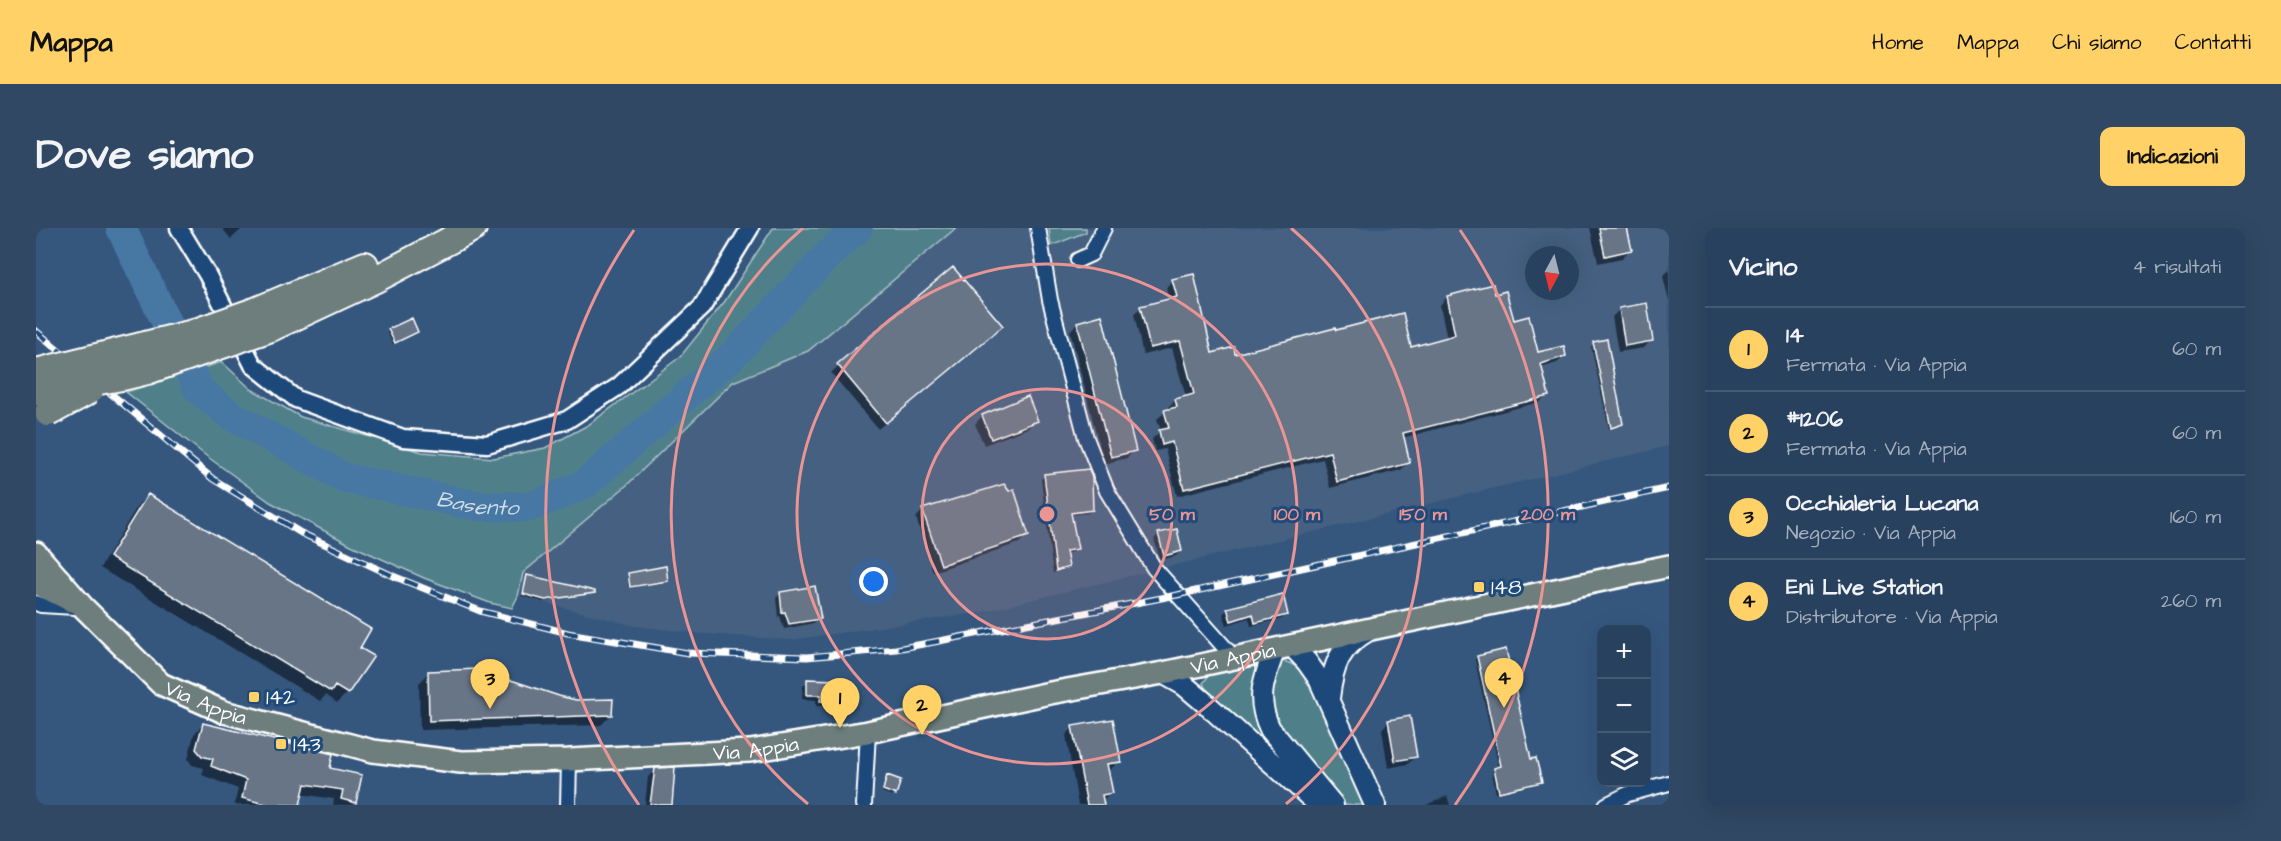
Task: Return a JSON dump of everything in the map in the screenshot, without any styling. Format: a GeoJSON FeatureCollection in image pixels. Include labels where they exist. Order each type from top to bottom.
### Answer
{"type":"FeatureCollection","features":[{"type":"Feature","properties":{"kind":"highway"},"geometry":{"type":"LineString","coordinates":[[36,372],[193,333],[263,320],[437,228]]}},
{"type":"Feature","properties":{"kind":"highway"},"geometry":{"type":"LineString","coordinates":[[40,410],[263,320],[374,280],[473,228]]}},
{"type":"Feature","properties":{"kind":"highway"},"geometry":{"type":"LineString","coordinates":[[36,565],[59,580]]}},
{"type":"Feature","properties":{"kind":"main road"},"geometry":{"type":"LineString","coordinates":[[36,553],[83,607]]}},
{"type":"Feature","properties":{"kind":"main road","name":"Via Appia"},"geometry":{"type":"LineString","coordinates":[[83,607],[161,684],[224,712],[373,751],[413,758],[460,762],[569,760],[750,750],[868,732],[1050,693],[1163,674],[1669,566]]}},
{"type":"Feature","properties":{"kind":"main road"},"geometry":{"type":"LineString","coordinates":[[36,583],[83,607]]}},
{"type":"Feature","properties":{"kind":"main road"},"geometry":{"type":"LineString","coordinates":[[1329,698],[1333,671],[1345,648],[1354,639],[1374,628]]}},
{"type":"Feature","properties":{"kind":"main road"},"geometry":{"type":"LineString","coordinates":[[1333,805],[1270,729],[1264,717],[1261,705],[1264,684],[1283,647],[1307,662],[1329,698],[1375,805]]}},
{"type":"Feature","properties":{"kind":"main road"},"geometry":{"type":"LineString","coordinates":[[1163,674],[1184,686],[1204,702],[1319,805]]}},
{"type":"Feature","properties":{"kind":"street"},"geometry":{"type":"LineString","coordinates":[[179,228],[207,274],[253,364],[296,399],[403,438],[487,444],[567,420],[619,386],[702,307],[750,228]]}},
{"type":"Feature","properties":{"kind":"street"},"geometry":{"type":"LineString","coordinates":[[1038,228],[1050,300],[1086,438],[1107,491],[1154,568],[1234,658]]}},
{"type":"Feature","properties":{"kind":"street"},"geometry":{"type":"LineString","coordinates":[[1078,260],[1090,254],[1104,228]]}},
{"type":"Feature","properties":{"kind":"street"},"geometry":{"type":"LineString","coordinates":[[36,603],[83,607]]}},
{"type":"Feature","properties":{"kind":"street"},"geometry":{"type":"LineString","coordinates":[[864,805],[868,732]]}},
{"type":"Feature","properties":{"kind":"street"},"geometry":{"type":"LineString","coordinates":[[568,805],[569,760]]}},
{"type":"Feature","properties":{"kind":"street"},"geometry":{"type":"LineString","coordinates":[[1606,805],[1628,794],[1669,783]]}},
{"type":"Feature","properties":{"kind":"shaded area"},"geometry":{"type":"Polygon","coordinates":[[[956,228],[1049,228],[1051,246],[1085,232],[1088,228],[1669,228],[1669,446],[977,613],[791,640],[704,634],[635,626],[518,596],[523,573],[627,485],[733,382],[808,351],[956,228]]]}},
{"type":"Feature","properties":{"kind":"green space"},"geometry":{"type":"Polygon","coordinates":[[[773,228],[956,228],[808,351],[733,382],[627,485],[523,573],[518,596],[512,608],[490,603],[424,578],[351,545],[270,502],[205,455],[126,392],[222,362],[251,389],[301,417],[422,452],[494,458],[545,448],[588,425],[680,357],[725,301],[773,228]]]}},
{"type":"Feature","properties":{"kind":"green space"},"geometry":{"type":"Polygon","coordinates":[[[1049,228],[1086,228],[1086,232],[1051,246],[1049,228]]]}},
{"type":"Feature","properties":{"kind":"green space"},"geometry":{"type":"Polygon","coordinates":[[[1282,661],[1296,667],[1313,687],[1365,805],[1344,805],[1272,719],[1269,689],[1276,665],[1282,661]]]}},
{"type":"Feature","properties":{"kind":"green space"},"geometry":{"type":"Polygon","coordinates":[[[1259,663],[1251,694],[1255,717],[1276,750],[1310,790],[1209,698],[1203,683],[1210,674],[1259,663]]]}},
{"type":"Feature","properties":{"kind":"building"},"geometry":{"type":"Polygon","coordinates":[[[1599,228],[1627,228],[1632,250],[1605,256],[1599,228]]]}},
{"type":"Feature","properties":{"kind":"building"},"geometry":{"type":"Polygon","coordinates":[[[953,267],[1003,326],[886,423],[837,364],[953,267]]]}},
{"type":"Feature","properties":{"kind":"building"},"geometry":{"type":"Polygon","coordinates":[[[1194,274],[1212,353],[1234,347],[1235,354],[1403,313],[1411,347],[1455,335],[1447,296],[1493,284],[1495,294],[1506,291],[1514,320],[1529,316],[1538,352],[1564,346],[1566,356],[1541,364],[1549,396],[1403,433],[1410,463],[1337,482],[1330,452],[1184,489],[1172,442],[1162,445],[1159,430],[1169,428],[1164,410],[1177,407],[1175,399],[1194,394],[1180,341],[1150,348],[1140,306],[1177,297],[1172,279],[1194,274]]]}},
{"type":"Feature","properties":{"kind":"building"},"geometry":{"type":"Polygon","coordinates":[[[1647,303],[1653,341],[1625,346],[1619,308],[1647,303]]]}},
{"type":"Feature","properties":{"kind":"building"},"geometry":{"type":"Polygon","coordinates":[[[1102,315],[1136,451],[1111,457],[1077,322],[1102,315]]]}},
{"type":"Feature","properties":{"kind":"building"},"geometry":{"type":"Polygon","coordinates":[[[412,318],[418,332],[395,343],[388,329],[412,318]]]}},
{"type":"Feature","properties":{"kind":"building"},"geometry":{"type":"Polygon","coordinates":[[[1607,339],[1623,424],[1611,428],[1593,342],[1607,339]]]}},
{"type":"Feature","properties":{"kind":"building"},"geometry":{"type":"Polygon","coordinates":[[[1028,396],[1038,421],[991,439],[982,415],[1028,396]]]}},
{"type":"Feature","properties":{"kind":"building"},"geometry":{"type":"Polygon","coordinates":[[[1089,469],[1092,478],[1093,510],[1071,513],[1078,549],[1066,551],[1069,567],[1056,571],[1044,474],[1089,469]]]}},
{"type":"Feature","properties":{"kind":"building"},"geometry":{"type":"Polygon","coordinates":[[[1004,484],[1009,491],[1014,489],[1029,536],[941,565],[922,509],[1004,484]]]}},
{"type":"Feature","properties":{"kind":"building"},"geometry":{"type":"Polygon","coordinates":[[[148,494],[371,629],[360,648],[374,656],[348,694],[335,686],[331,692],[109,557],[148,494]]]}},
{"type":"Feature","properties":{"kind":"building"},"geometry":{"type":"Polygon","coordinates":[[[1177,529],[1182,551],[1164,556],[1158,533],[1177,529]]]}},
{"type":"Feature","properties":{"kind":"building"},"geometry":{"type":"Polygon","coordinates":[[[666,566],[668,581],[630,587],[628,573],[666,566]]]}},
{"type":"Feature","properties":{"kind":"building"},"geometry":{"type":"Polygon","coordinates":[[[527,575],[595,591],[595,593],[545,600],[523,594],[527,575]]]}},
{"type":"Feature","properties":{"kind":"building"},"geometry":{"type":"Polygon","coordinates":[[[815,586],[821,619],[789,624],[785,612],[782,613],[780,592],[815,586]]]}},
{"type":"Feature","properties":{"kind":"building"},"geometry":{"type":"Polygon","coordinates":[[[1283,594],[1288,615],[1255,623],[1253,614],[1231,621],[1227,608],[1283,594]]]}},
{"type":"Feature","properties":{"kind":"building"},"geometry":{"type":"Polygon","coordinates":[[[1506,649],[1531,759],[1536,758],[1542,782],[1499,792],[1494,768],[1501,766],[1477,656],[1506,649]]]}},
{"type":"Feature","properties":{"kind":"building"},"geometry":{"type":"Polygon","coordinates":[[[478,669],[478,674],[514,681],[576,700],[613,699],[612,715],[429,721],[428,671],[478,669]]]}},
{"type":"Feature","properties":{"kind":"building"},"geometry":{"type":"Polygon","coordinates":[[[807,679],[837,680],[836,702],[820,701],[821,695],[807,695],[807,679]]]}},
{"type":"Feature","properties":{"kind":"building"},"geometry":{"type":"Polygon","coordinates":[[[1410,716],[1417,757],[1395,761],[1388,720],[1410,716]]]}},
{"type":"Feature","properties":{"kind":"building"},"geometry":{"type":"Polygon","coordinates":[[[1113,719],[1121,762],[1107,764],[1113,793],[1102,795],[1104,805],[1087,805],[1072,726],[1113,719]]]}},
{"type":"Feature","properties":{"kind":"building"},"geometry":{"type":"Polygon","coordinates":[[[203,723],[333,754],[330,768],[362,775],[356,803],[341,799],[343,790],[305,784],[300,805],[269,805],[242,798],[246,780],[211,766],[213,759],[202,756],[196,749],[203,723]]]}},
{"type":"Feature","properties":{"kind":"building"},"geometry":{"type":"Polygon","coordinates":[[[675,767],[672,805],[650,805],[655,768],[675,767]]]}},
{"type":"Feature","properties":{"kind":"building"},"geometry":{"type":"Polygon","coordinates":[[[887,775],[901,780],[896,795],[883,790],[887,775]]]}},
{"type":"Feature","properties":{"kind":"waterway","name":"Basento"},"geometry":{"type":"LineString","coordinates":[[121,228],[199,390],[232,416],[345,478],[478,506],[530,507],[585,484],[733,355],[830,253],[858,228]]}},
{"type":"Feature","properties":{"kind":"railway"},"geometry":{"type":"LineString","coordinates":[[36,331],[213,479],[301,533],[393,576],[480,611],[568,633],[688,653],[807,657],[896,649],[1177,595],[1669,488]]}},
{"type":"Feature","properties":{"kind":"place","name":"148"},"geometry":{"type":"Point","coordinates":[1479,587]}},
{"type":"Feature","properties":{"kind":"place","name":"142"},"geometry":{"type":"Point","coordinates":[254,697]}},
{"type":"Feature","properties":{"kind":"place","name":"Eni Live Station"},"geometry":{"type":"Point","coordinates":[1504,708]}},
{"type":"Feature","properties":{"kind":"place","name":"Occhialeria Lucana"},"geometry":{"type":"Point","coordinates":[490,709]}},
{"type":"Feature","properties":{"kind":"place","name":"14"},"geometry":{"type":"Point","coordinates":[840,728]}},
{"type":"Feature","properties":{"kind":"place","name":"#1206"},"geometry":{"type":"Point","coordinates":[922,735]}},
{"type":"Feature","properties":{"kind":"place","name":"143"},"geometry":{"type":"Point","coordinates":[281,744]}}]}
